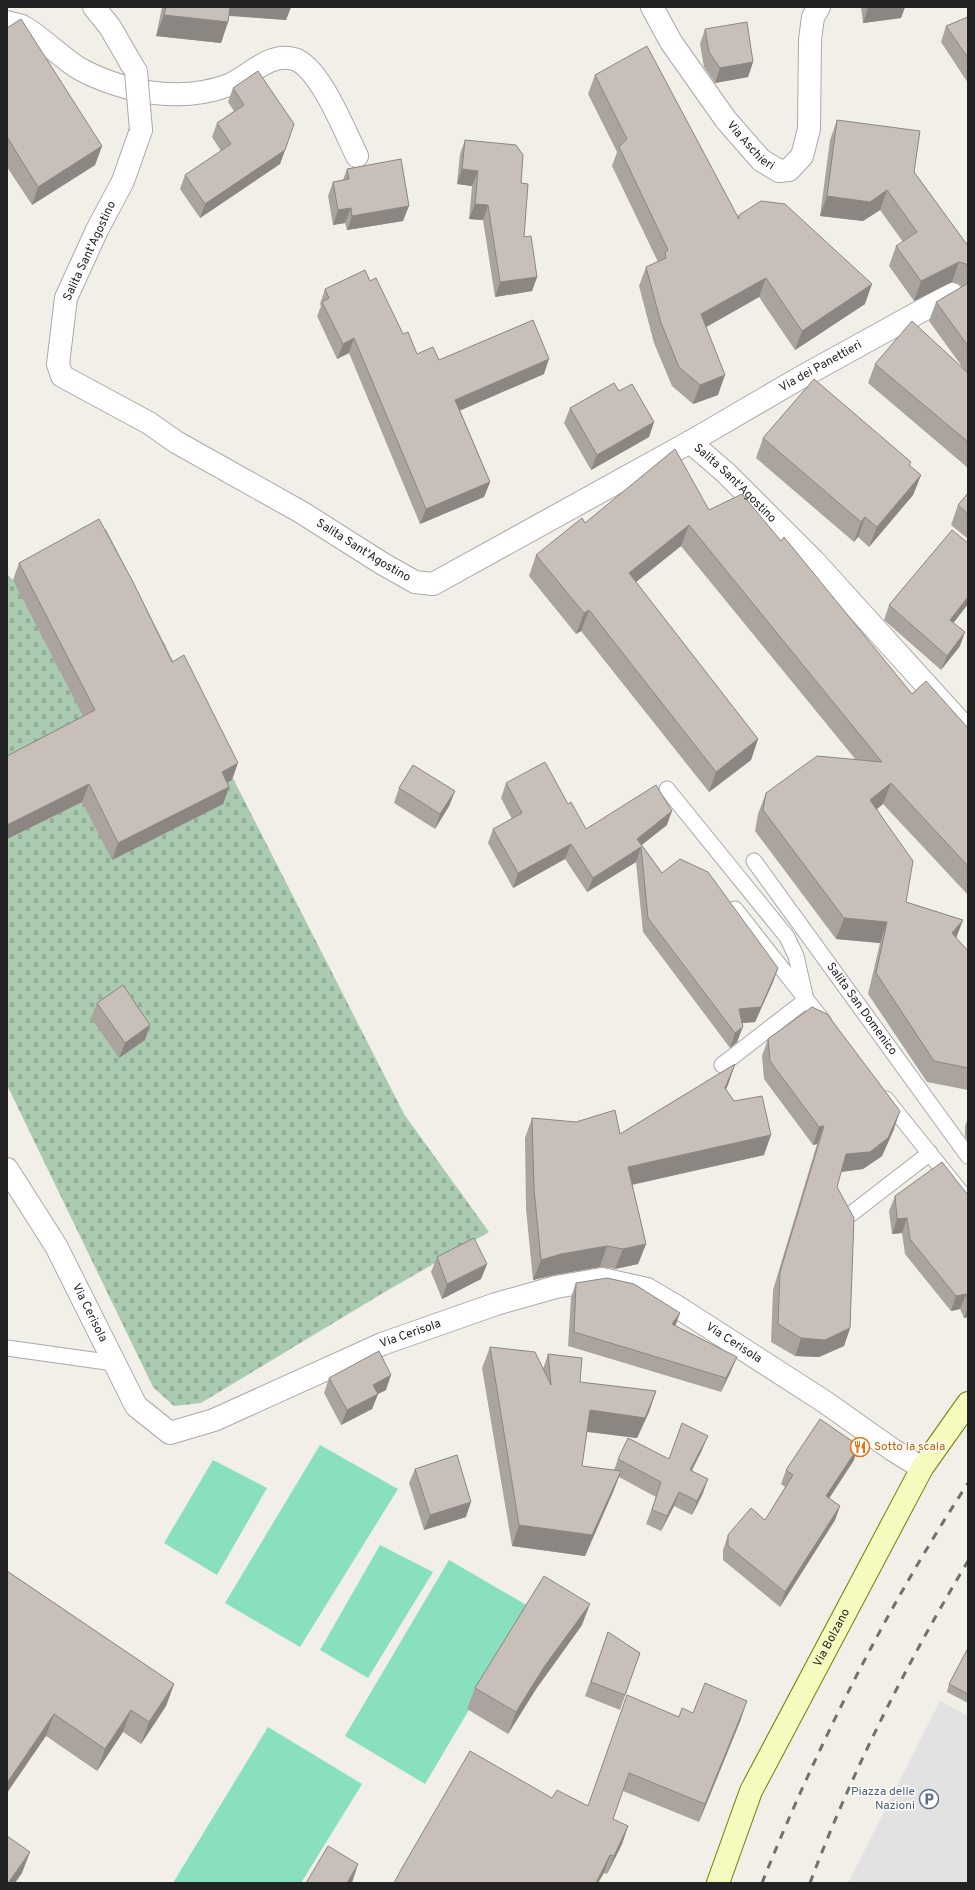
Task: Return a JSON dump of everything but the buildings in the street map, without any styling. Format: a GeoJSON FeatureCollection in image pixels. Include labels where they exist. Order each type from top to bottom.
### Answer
{"type":"FeatureCollection","features":[{"type":"Feature","properties":{"kind":"street","name":"Salita Sant'Agostino"},"geometry":{"type":"LineString","coordinates":[[94,7],[110,27],[136,72],[141,130],[123,181],[97,230],[66,298],[58,364],[62,376],[149,423],[176,442],[301,512],[383,564],[415,582],[433,584],[690,442],[726,473],[814,561],[968,730]]}},
{"type":"Feature","properties":{"kind":"street","name":"Via Aschieri"},"geometry":{"type":"LineString","coordinates":[[652,7],[671,42],[726,120],[761,160],[779,171],[789,170],[802,156],[809,129],[810,40],[813,17],[819,7]]}},
{"type":"Feature","properties":{"kind":"street"},"geometry":{"type":"LineString","coordinates":[[7,22],[22,26],[80,69],[110,82],[154,93],[201,94],[230,84],[272,59],[294,59],[304,64],[318,79],[357,156]]}},
{"type":"Feature","properties":{"kind":"street","name":"Via dei Panettieri"},"geometry":{"type":"LineString","coordinates":[[690,442],[798,379],[952,294]]}},
{"type":"Feature","properties":{"kind":"street","name":"Via Cerisola"},"geometry":{"type":"LineString","coordinates":[[7,1169],[56,1246],[136,1406],[170,1433],[214,1420],[382,1344],[496,1304],[556,1287],[602,1279],[647,1290],[676,1306],[825,1402],[893,1450],[922,1468]]}},
{"type":"Feature","properties":{"kind":"street","name":"Via Bolzano"},"geometry":{"type":"LineString","coordinates":[[718,1883],[751,1791],[922,1468],[968,1403]]}},
{"type":"Feature","properties":{"kind":"lane"},"geometry":{"type":"LineString","coordinates":[[667,789],[787,937],[796,956],[806,1000]]}},
{"type":"Feature","properties":{"kind":"lane","name":"Salita San Domenico"},"geometry":{"type":"LineString","coordinates":[[754,861],[968,1156]]}},
{"type":"Feature","properties":{"kind":"lane"},"geometry":{"type":"LineString","coordinates":[[728,901],[831,1031]]}},
{"type":"Feature","properties":{"kind":"lane"},"geometry":{"type":"LineString","coordinates":[[722,1065],[806,1000]]}},
{"type":"Feature","properties":{"kind":"lane"},"geometry":{"type":"LineString","coordinates":[[876,1086],[968,1201]]}},
{"type":"Feature","properties":{"kind":"lane"},"geometry":{"type":"LineString","coordinates":[[851,1214],[930,1153]]}},
{"type":"Feature","properties":{"kind":"lane"},"geometry":{"type":"LineString","coordinates":[[7,1348],[114,1363]]}},
{"type":"Feature","properties":{"kind":"green space"},"geometry":{"type":"Polygon","coordinates":[[[106,529],[404,1114],[489,1232],[383,1293],[201,1403],[174,1406],[153,1387],[7,1085],[7,574],[13,580],[106,529]]]}},
{"type":"Feature","properties":{"kind":"green space"},"geometry":{"type":"Polygon","coordinates":[[[320,1445],[398,1489],[300,1647],[225,1603],[320,1445]]]}},
{"type":"Feature","properties":{"kind":"green space"},"geometry":{"type":"Polygon","coordinates":[[[213,1460],[267,1488],[217,1575],[164,1543],[213,1460]]]}},
{"type":"Feature","properties":{"kind":"green space"},"geometry":{"type":"Polygon","coordinates":[[[380,1545],[433,1572],[368,1678],[320,1650],[380,1545]]]}},
{"type":"Feature","properties":{"kind":"green space"},"geometry":{"type":"Polygon","coordinates":[[[449,1560],[530,1607],[425,1784],[345,1736],[449,1560]]]}},
{"type":"Feature","properties":{"kind":"green space"},"geometry":{"type":"Polygon","coordinates":[[[268,1727],[362,1784],[301,1883],[173,1883],[268,1727]]]}},
{"type":"Feature","properties":{"kind":"shaded area","name":"Piazza delle Nazioni"},"geometry":{"type":"Polygon","coordinates":[[[940,1701],[968,1716],[968,1883],[848,1883],[940,1701]]]}},
{"type":"Feature","properties":{"kind":"railway"},"geometry":{"type":"LineString","coordinates":[[762,1883],[806,1780],[855,1678],[909,1579],[968,1483]]}},
{"type":"Feature","properties":{"kind":"railway"},"geometry":{"type":"LineString","coordinates":[[810,1883],[826,1841],[862,1759],[882,1718],[923,1639],[968,1561]]}},
{"type":"Feature","properties":{"kind":"place","name":"Sotto la scala"},"geometry":{"type":"Point","coordinates":[860,1447]}},
{"type":"Feature","properties":{"kind":"place","name":"Piazza delle Nazioni"},"geometry":{"type":"Point","coordinates":[929,1799]}}]}
